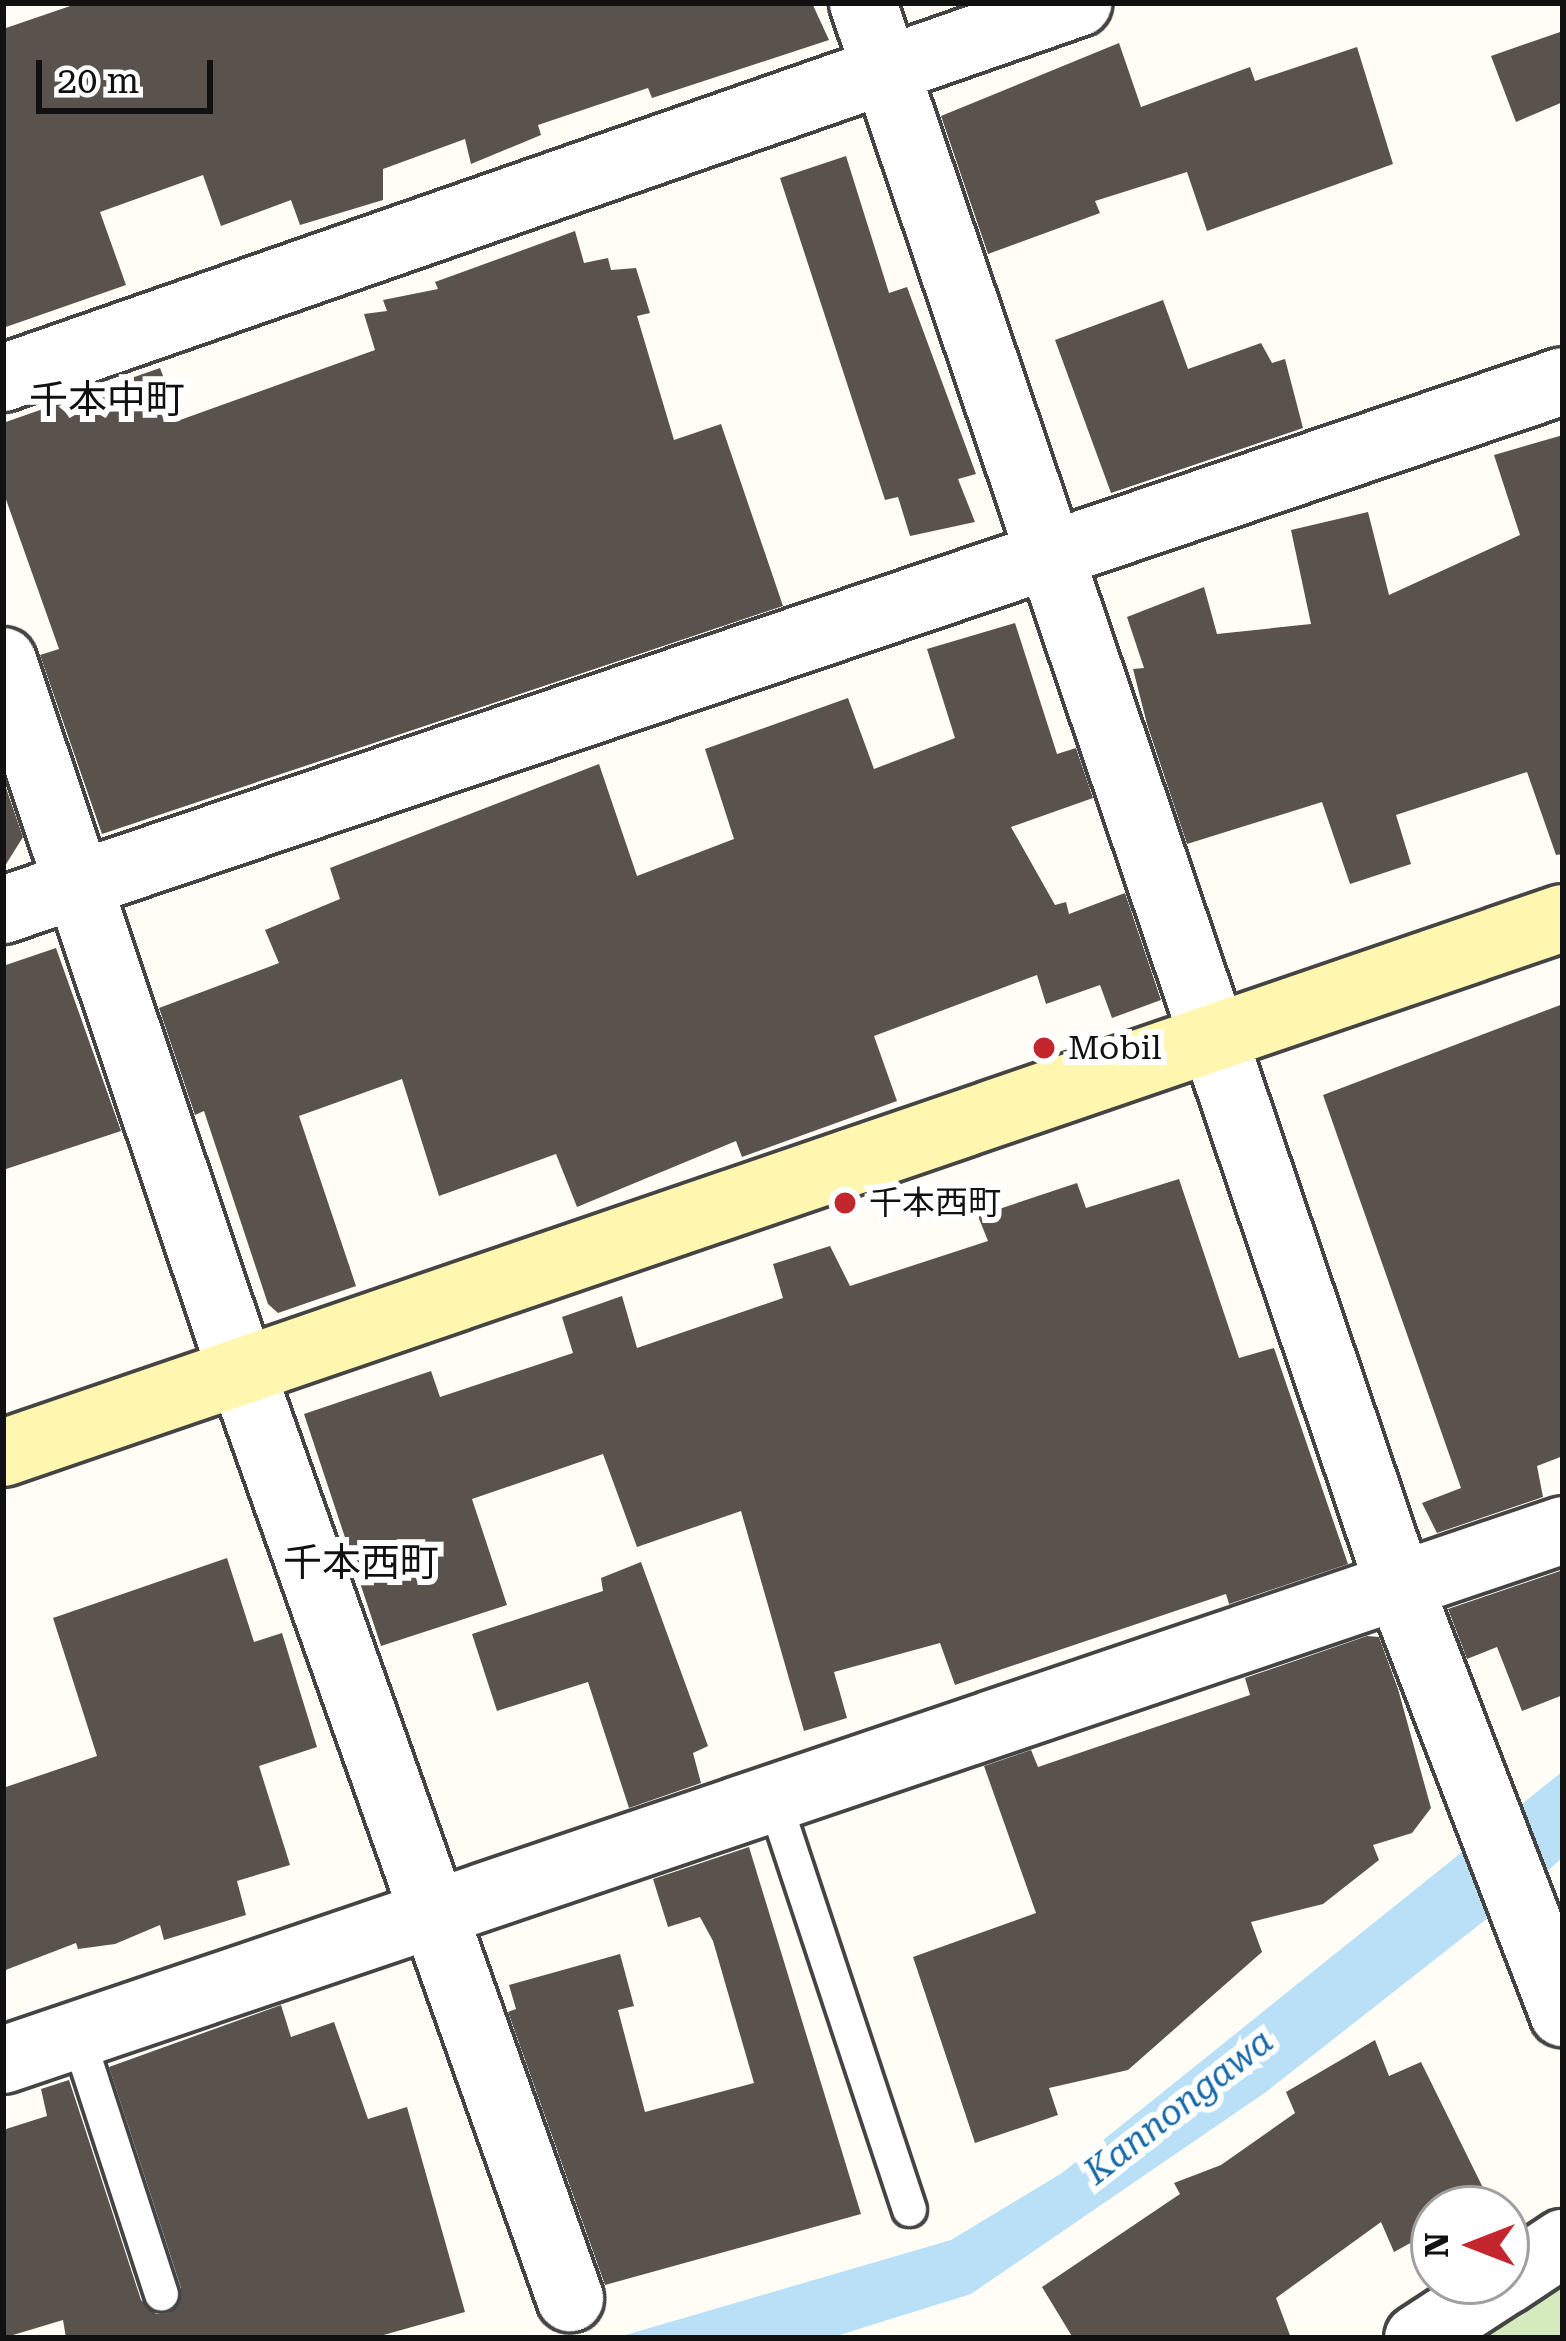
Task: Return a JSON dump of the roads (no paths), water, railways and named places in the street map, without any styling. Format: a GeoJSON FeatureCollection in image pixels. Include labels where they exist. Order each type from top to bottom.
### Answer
{"type":"FeatureCollection","features":[{"type":"Feature","properties":{"kind":"street"},"geometry":{"type":"LineString","coordinates":[[863,3],[1398,1583],[1563,2014]]}},
{"type":"Feature","properties":{"kind":"street"},"geometry":{"type":"LineString","coordinates":[[3,379],[1078,3]]}},
{"type":"Feature","properties":{"kind":"street"},"geometry":{"type":"LineString","coordinates":[[3,910],[1563,381]]}},
{"type":"Feature","properties":{"kind":"street"},"geometry":{"type":"LineString","coordinates":[[3,661],[241,1370],[570,2298]]}},
{"type":"Feature","properties":{"kind":"street"},"geometry":{"type":"LineString","coordinates":[[3,1453],[1563,918]]}},
{"type":"Feature","properties":{"kind":"street"},"geometry":{"type":"LineString","coordinates":[[3,2060],[1563,1530]]}},
{"type":"Feature","properties":{"kind":"street"},"geometry":{"type":"LineString","coordinates":[[1530,2265],[1563,2243]]}},
{"type":"Feature","properties":{"kind":"street"},"geometry":{"type":"LineString","coordinates":[[1418,2338],[1469,2305]]}},
{"type":"Feature","properties":{"kind":"lane"},"geometry":{"type":"LineString","coordinates":[[773,1798],[909,2209]]}},
{"type":"Feature","properties":{"kind":"lane"},"geometry":{"type":"LineString","coordinates":[[76,2032],[161,2294]]}},
{"type":"Feature","properties":{"kind":"water","name":"Kannongawa"},"geometry":{"type":"Polygon","coordinates":[[[1563,1771],[1563,1857],[1549,1870],[1266,2092],[971,2294],[830,2338],[615,2338],[951,2240],[1062,2173],[1563,1771]]]}},
{"type":"Feature","properties":{"kind":"place","name":"Mobil"},"geometry":{"type":"Point","coordinates":[1044,1048]}},
{"type":"Feature","properties":{"kind":"place","name":"千本西町"},"geometry":{"type":"Point","coordinates":[845,1203]}},
{"type":"Feature","properties":{"kind":"district","name":"千本中町"},"geometry":{"type":"Point","coordinates":[107,400]}},
{"type":"Feature","properties":{"kind":"district","name":"千本西町"},"geometry":{"type":"Point","coordinates":[361,1563]}}]}
